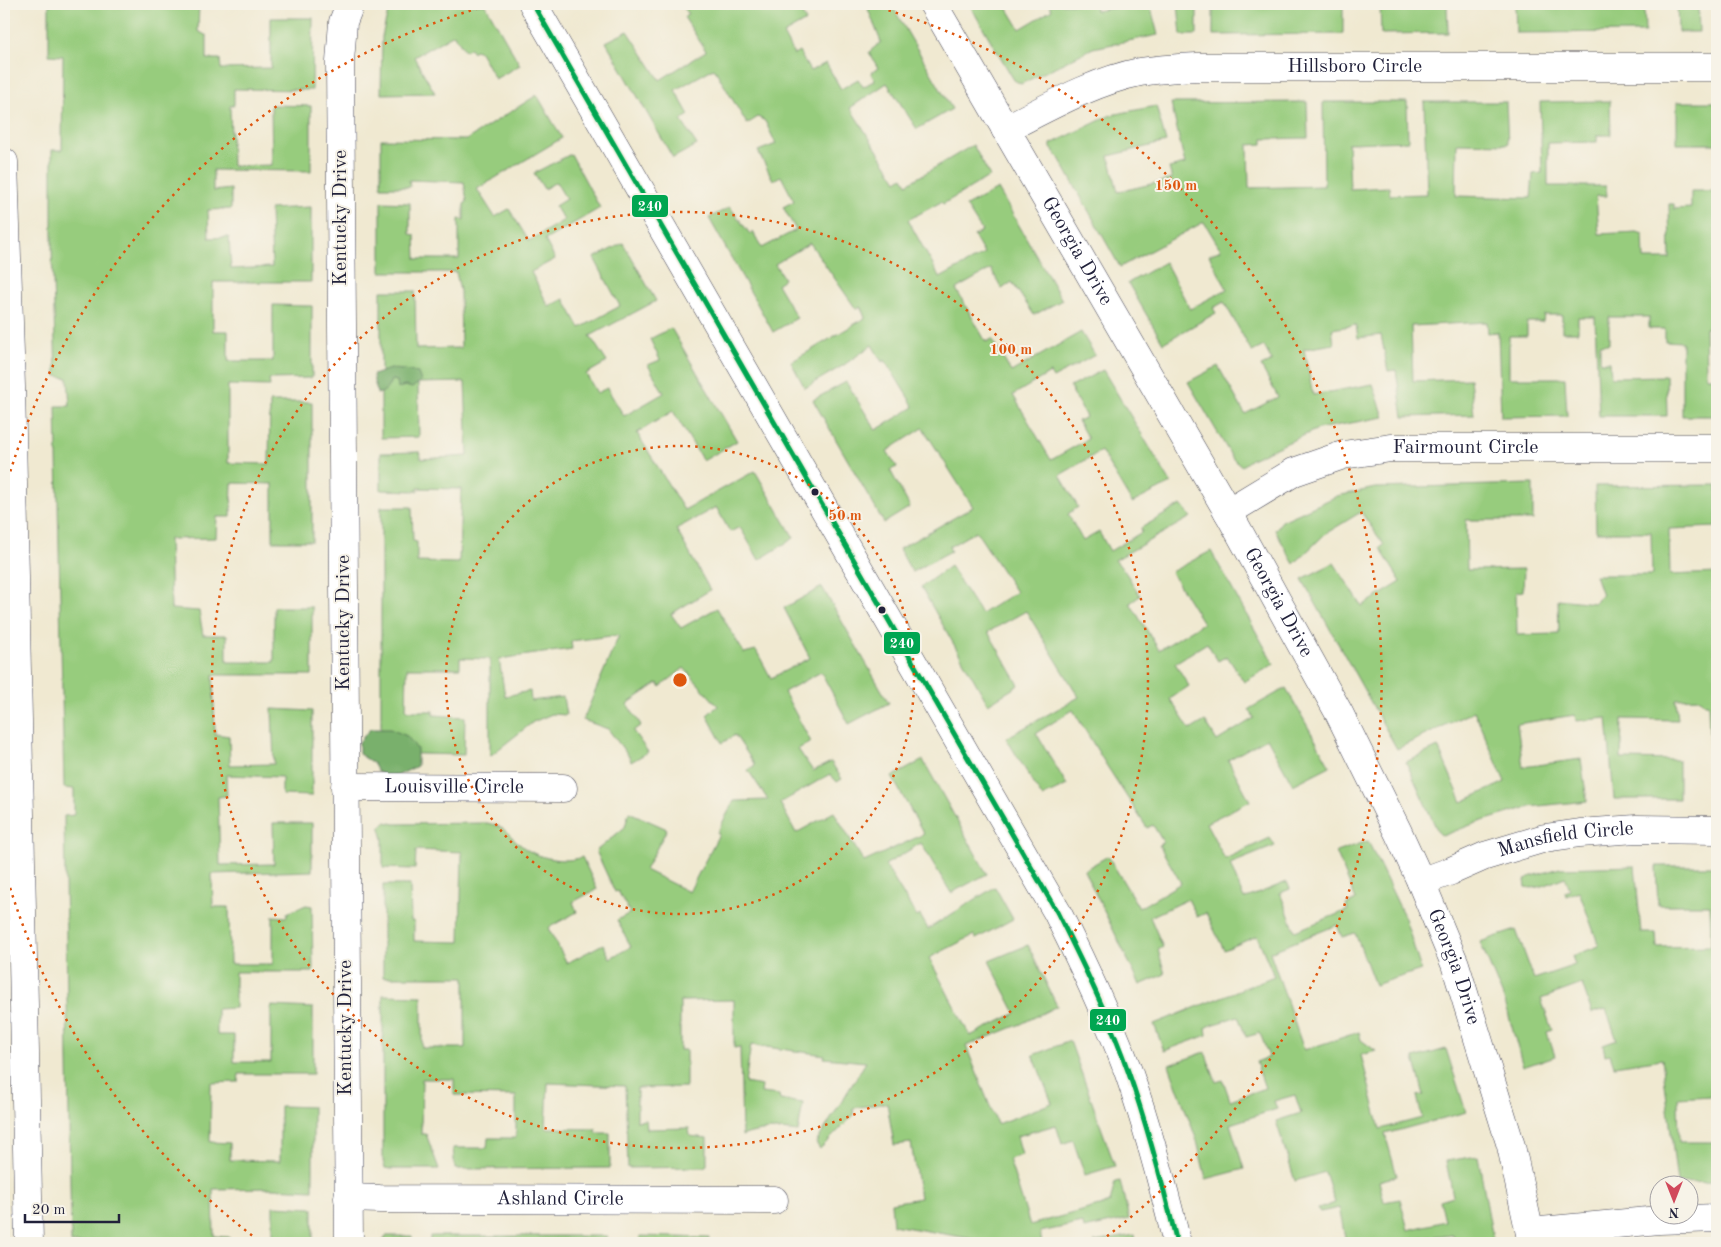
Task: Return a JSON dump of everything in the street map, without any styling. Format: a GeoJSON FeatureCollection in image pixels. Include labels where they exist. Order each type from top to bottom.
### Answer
{"type":"FeatureCollection","features":[{"type":"Feature","properties":{"kind":"main road","name":"Kentucky Drive"},"geometry":{"type":"LineString","coordinates":[[349,1243],[340,62],[343,22],[350,4]]}},
{"type":"Feature","properties":{"kind":"main road"},"geometry":{"type":"LineString","coordinates":[[533,4],[1057,912],[1083,964],[1128,1072],[1158,1164],[1177,1243]]}},
{"type":"Feature","properties":{"kind":"main road","name":"Georgia Drive"},"geometry":{"type":"LineString","coordinates":[[933,4],[1228,512],[1339,713],[1421,882],[1455,964],[1511,1146],[1531,1238]]}},
{"type":"Feature","properties":{"kind":"main road","name":"Hillsboro Circle"},"geometry":{"type":"LineString","coordinates":[[1005,129],[1088,88],[1138,73],[1168,68],[1717,68]]}},
{"type":"Feature","properties":{"kind":"main road"},"geometry":{"type":"LineString","coordinates":[[4,162],[11,387],[29,1243]]}},
{"type":"Feature","properties":{"kind":"main road","name":"Fairmount Circle"},"geometry":{"type":"LineString","coordinates":[[1228,512],[1294,472],[1343,455],[1390,448],[1717,448]]}},
{"type":"Feature","properties":{"kind":"main road","name":"Louisville Circle"},"geometry":{"type":"LineString","coordinates":[[345,786],[563,788]]}},
{"type":"Feature","properties":{"kind":"main road","name":"Mansfield Circle"},"geometry":{"type":"LineString","coordinates":[[1421,882],[1486,856],[1545,838],[1580,833],[1636,829],[1717,830]]}},
{"type":"Feature","properties":{"kind":"main road","name":"Ashland Circle"},"geometry":{"type":"LineString","coordinates":[[348,1198],[774,1200]]}},
{"type":"Feature","properties":{"kind":"main road"},"geometry":{"type":"LineString","coordinates":[[1531,1238],[1659,1220],[1717,1218]]}},
{"type":"Feature","properties":{"kind":"green space"},"geometry":{"type":"Polygon","coordinates":[[[49,4],[199,4],[198,31],[207,36],[207,59],[220,59],[221,69],[271,68],[271,18],[313,18],[312,90],[234,89],[234,105],[230,106],[232,166],[272,165],[271,105],[311,106],[311,171],[213,170],[213,191],[231,189],[231,209],[208,210],[209,238],[229,237],[231,269],[272,267],[270,209],[311,207],[311,282],[213,282],[213,331],[228,331],[228,361],[273,361],[273,305],[312,306],[312,378],[269,379],[270,386],[228,385],[228,463],[269,464],[270,402],[312,402],[312,541],[273,541],[273,484],[232,483],[231,517],[217,517],[216,538],[169,539],[171,609],[199,611],[203,635],[227,635],[227,662],[274,662],[274,607],[312,607],[312,675],[213,675],[215,734],[229,736],[230,765],[274,764],[272,709],[312,711],[312,796],[282,795],[282,777],[226,775],[227,796],[218,797],[220,865],[274,864],[273,823],[312,823],[312,871],[212,874],[213,907],[229,907],[230,964],[273,964],[273,916],[287,917],[287,913],[306,905],[312,906],[313,972],[235,972],[235,1008],[217,1009],[217,1035],[234,1035],[234,1062],[271,1062],[271,1006],[313,1008],[313,1074],[239,1074],[238,1082],[211,1083],[210,1142],[230,1143],[230,1160],[280,1161],[280,1106],[313,1107],[313,1190],[273,1188],[213,1189],[214,1236],[229,1237],[230,1243],[71,1243],[64,816],[74,815],[74,789],[64,788],[56,406],[70,406],[68,378],[56,376],[52,248],[52,150],[62,150],[63,56],[49,55],[49,4]]]}},
{"type":"Feature","properties":{"kind":"green space"},"geometry":{"type":"Polygon","coordinates":[[[390,4],[485,4],[520,65],[495,79],[480,52],[475,50],[473,52],[470,48],[465,51],[454,34],[414,57],[435,93],[381,94],[382,36],[390,4]]]}},
{"type":"Feature","properties":{"kind":"green space"},"geometry":{"type":"Polygon","coordinates":[[[681,4],[809,4],[799,9],[806,21],[783,34],[794,55],[799,52],[810,71],[826,63],[841,89],[858,79],[863,87],[875,80],[871,73],[878,68],[869,52],[881,42],[868,9],[878,4],[891,4],[952,109],[917,129],[887,83],[850,108],[897,181],[903,177],[907,184],[973,145],[990,176],[943,204],[941,202],[908,220],[940,278],[984,254],[974,236],[982,231],[966,206],[998,189],[1062,300],[1034,315],[1012,282],[1002,289],[991,269],[956,289],[986,342],[992,339],[1011,372],[1081,332],[1095,355],[1053,378],[1050,373],[1013,395],[1051,460],[1088,439],[1078,421],[1086,417],[1070,387],[1103,370],[1171,483],[1132,503],[1101,451],[1060,475],[1078,507],[1068,514],[1083,541],[1099,532],[1110,551],[1142,532],[1141,528],[1181,505],[1191,517],[1115,560],[1126,573],[1140,596],[1130,603],[1159,650],[1203,623],[1171,572],[1211,551],[1274,664],[1244,682],[1227,656],[1218,661],[1207,643],[1175,663],[1189,686],[1170,699],[1190,730],[1205,721],[1217,741],[1254,718],[1249,709],[1286,688],[1330,766],[1293,785],[1267,738],[1228,760],[1250,801],[1206,823],[1225,859],[1270,838],[1275,846],[1230,864],[1244,899],[1287,882],[1290,889],[1280,893],[1295,931],[1348,910],[1346,905],[1356,900],[1336,852],[1368,841],[1405,918],[1421,970],[1375,985],[1355,933],[1342,937],[1337,925],[1270,952],[1304,1050],[1359,1032],[1361,1040],[1376,1051],[1361,1055],[1380,1129],[1422,1118],[1417,1096],[1424,1095],[1414,1058],[1446,1049],[1466,1112],[1385,1134],[1397,1176],[1379,1181],[1384,1202],[1400,1199],[1408,1230],[1445,1221],[1440,1200],[1453,1196],[1446,1161],[1478,1156],[1493,1239],[1454,1243],[1453,1234],[1400,1241],[1400,1243],[1339,1243],[1346,1242],[1339,1208],[1320,1212],[1318,1209],[1335,1203],[1325,1172],[1295,1181],[1276,1121],[1301,1113],[1295,1095],[1274,1101],[1277,1109],[1230,1124],[1244,1169],[1206,1179],[1197,1141],[1169,1065],[1205,1052],[1216,1082],[1223,1080],[1230,1100],[1265,1088],[1256,1062],[1269,1057],[1260,1033],[1246,1037],[1238,1016],[1206,1027],[1207,1035],[1164,1051],[1154,1024],[1274,976],[1257,936],[1224,950],[1206,913],[1197,917],[1188,899],[1150,917],[1163,947],[1158,950],[1165,974],[1140,985],[1084,870],[1108,856],[1139,908],[1181,883],[1159,845],[1163,842],[1153,825],[1147,828],[1073,710],[1036,733],[1067,785],[1042,797],[1006,738],[1079,697],[1026,611],[988,632],[1019,685],[988,704],[921,587],[950,566],[981,614],[1016,592],[976,531],[949,547],[951,551],[912,572],[899,549],[973,507],[923,428],[887,451],[897,467],[890,470],[910,507],[884,523],[813,400],[846,382],[876,430],[914,407],[885,360],[882,362],[872,345],[844,365],[805,388],[791,362],[865,318],[861,307],[856,309],[810,243],[775,264],[784,279],[777,284],[797,318],[773,332],[709,218],[730,207],[750,234],[753,232],[762,248],[796,230],[783,207],[794,201],[781,176],[773,180],[758,151],[776,144],[765,121],[758,117],[747,124],[714,68],[675,90],[689,115],[681,120],[697,145],[673,158],[606,42],[628,31],[660,80],[706,51],[684,17],[688,14],[681,4]]]}},
{"type":"Feature","properties":{"kind":"green space"},"geometry":{"type":"Polygon","coordinates":[[[969,4],[1005,4],[1020,29],[1052,10],[1049,4],[1095,4],[1096,11],[1136,4],[1150,4],[1158,35],[1093,48],[1021,84],[1014,80],[969,4]]]}},
{"type":"Feature","properties":{"kind":"green space"},"geometry":{"type":"Polygon","coordinates":[[[1178,4],[1197,4],[1197,35],[1181,35],[1178,4]]]}},
{"type":"Feature","properties":{"kind":"green space"},"geometry":{"type":"Polygon","coordinates":[[[1213,4],[1343,4],[1343,34],[1213,35],[1213,4]]]}},
{"type":"Feature","properties":{"kind":"green space"},"geometry":{"type":"Polygon","coordinates":[[[1380,4],[1447,4],[1448,33],[1381,34],[1380,4]]]}},
{"type":"Feature","properties":{"kind":"green space"},"geometry":{"type":"Polygon","coordinates":[[[1515,4],[1644,4],[1645,32],[1516,33],[1515,4]]]}},
{"type":"Feature","properties":{"kind":"green space"},"geometry":{"type":"Polygon","coordinates":[[[1677,4],[1698,4],[1699,32],[1678,32],[1677,4]]]}},
{"type":"Feature","properties":{"kind":"green space"},"geometry":{"type":"Polygon","coordinates":[[[537,95],[562,138],[477,189],[495,217],[509,209],[529,241],[564,220],[555,206],[566,199],[556,182],[544,189],[534,173],[571,154],[600,208],[545,240],[555,259],[531,272],[549,307],[564,299],[580,328],[620,306],[594,258],[623,243],[656,301],[590,336],[607,362],[586,374],[597,393],[607,388],[624,416],[664,393],[648,365],[660,360],[650,339],[671,328],[737,441],[703,461],[673,411],[637,433],[684,510],[755,471],[794,538],[759,560],[740,527],[730,532],[716,507],[676,529],[710,590],[671,614],[681,628],[717,608],[744,653],[756,650],[771,678],[810,658],[784,608],[822,587],[889,703],[849,724],[821,672],[784,692],[811,742],[798,749],[813,771],[831,762],[842,779],[837,782],[830,774],[780,803],[796,833],[834,812],[864,862],[924,834],[892,777],[923,760],[987,874],[951,893],[921,843],[885,865],[917,917],[920,915],[928,929],[995,887],[1013,919],[976,939],[974,935],[929,958],[970,1036],[1016,1013],[989,961],[1028,945],[1057,1006],[1021,1024],[966,1046],[997,1124],[1052,1103],[1033,1055],[1070,1041],[1115,1166],[1085,1175],[1073,1140],[1062,1144],[1056,1125],[1017,1136],[1022,1155],[1009,1159],[1030,1225],[1110,1203],[1115,1182],[1120,1181],[1129,1219],[1084,1229],[1083,1223],[1040,1232],[1042,1243],[979,1243],[979,1240],[893,1225],[891,1203],[920,1198],[911,1143],[894,1145],[887,1103],[853,1108],[854,1115],[820,1149],[816,1143],[866,1062],[824,1058],[825,1055],[751,1045],[745,1083],[762,1086],[761,1093],[779,1095],[780,1100],[803,1103],[798,1132],[769,1130],[742,1136],[740,1047],[734,1048],[734,1000],[680,1001],[680,1050],[686,1050],[686,1087],[637,1088],[637,1121],[646,1120],[647,1129],[689,1128],[690,1136],[707,1138],[707,1165],[704,1167],[628,1168],[625,1086],[548,1083],[546,1128],[596,1129],[596,1133],[610,1133],[610,1168],[455,1169],[453,1148],[487,1148],[488,1138],[516,1138],[516,1096],[454,1095],[454,1079],[422,1079],[421,1134],[426,1134],[439,1169],[385,1168],[383,1161],[383,995],[422,996],[422,1048],[465,1048],[465,977],[383,977],[383,885],[410,885],[411,921],[414,921],[414,941],[460,942],[462,852],[416,850],[415,869],[383,868],[383,839],[380,828],[385,822],[395,824],[487,823],[503,829],[522,846],[543,857],[567,860],[582,857],[597,889],[573,902],[577,912],[548,928],[567,963],[603,944],[610,958],[631,947],[617,920],[630,913],[618,891],[615,892],[596,851],[625,827],[629,812],[667,829],[645,870],[689,892],[734,801],[768,800],[748,770],[755,765],[735,735],[722,743],[707,715],[718,706],[684,668],[660,687],[658,683],[627,704],[641,725],[633,731],[648,752],[631,762],[608,729],[583,720],[619,635],[571,641],[572,649],[499,659],[505,696],[530,691],[531,701],[563,697],[566,715],[552,714],[533,722],[490,756],[490,659],[460,658],[460,668],[407,668],[406,711],[433,711],[433,715],[465,717],[464,755],[381,753],[381,507],[412,507],[413,541],[417,542],[417,562],[459,563],[461,489],[418,488],[418,491],[381,490],[381,453],[420,452],[421,459],[468,456],[465,382],[418,383],[419,437],[381,438],[381,291],[415,291],[416,349],[461,348],[460,291],[456,272],[381,272],[381,202],[410,203],[410,234],[415,235],[416,259],[459,259],[459,219],[464,220],[464,204],[467,202],[464,182],[409,180],[410,187],[381,187],[381,139],[466,140],[537,95]]]}},
{"type":"Feature","properties":{"kind":"green space"},"geometry":{"type":"Polygon","coordinates":[[[1610,101],[1611,135],[1597,135],[1597,142],[1548,143],[1548,186],[1606,186],[1607,196],[1596,196],[1599,234],[1637,232],[1643,234],[1644,259],[1670,259],[1669,204],[1674,204],[1674,209],[1691,208],[1691,191],[1717,191],[1717,327],[1705,328],[1706,377],[1717,377],[1717,416],[1682,416],[1682,342],[1665,341],[1665,329],[1649,329],[1649,317],[1609,317],[1609,344],[1600,344],[1600,362],[1610,362],[1611,377],[1666,376],[1667,416],[1599,416],[1595,317],[1578,317],[1578,332],[1562,332],[1562,315],[1544,315],[1543,322],[1527,322],[1527,336],[1509,336],[1509,378],[1565,378],[1567,416],[1501,417],[1498,332],[1488,333],[1487,322],[1411,326],[1413,381],[1470,379],[1474,415],[1403,417],[1396,370],[1388,371],[1381,335],[1358,338],[1356,325],[1332,329],[1334,344],[1304,349],[1313,395],[1373,384],[1384,417],[1318,429],[1251,459],[1242,466],[1233,459],[1188,382],[1218,366],[1245,414],[1278,397],[1261,366],[1272,361],[1264,346],[1252,352],[1224,302],[1213,308],[1216,313],[1163,343],[1128,283],[1165,262],[1190,309],[1227,289],[1209,255],[1221,250],[1204,222],[1120,267],[1059,158],[1051,148],[1051,144],[1111,115],[1156,106],[1166,142],[1109,156],[1118,192],[1172,179],[1169,168],[1185,164],[1171,103],[1307,102],[1308,138],[1263,139],[1263,144],[1248,145],[1249,188],[1324,186],[1323,102],[1407,102],[1408,141],[1348,143],[1350,189],[1389,187],[1389,195],[1427,194],[1424,102],[1506,102],[1508,144],[1457,143],[1456,196],[1531,198],[1533,174],[1542,173],[1540,102],[1610,101]]]}},
{"type":"Feature","properties":{"kind":"green space"},"geometry":{"type":"Polygon","coordinates":[[[1677,102],[1717,102],[1717,144],[1677,144],[1677,102]]]}},
{"type":"Feature","properties":{"kind":"green space"},"geometry":{"type":"Polygon","coordinates":[[[390,369],[418,373],[421,381],[412,388],[405,386],[398,388],[397,381],[391,380],[383,392],[377,394],[373,375],[390,369]]]}},
{"type":"Feature","properties":{"kind":"green space"},"geometry":{"type":"Polygon","coordinates":[[[1533,484],[1533,520],[1466,520],[1467,570],[1524,569],[1523,591],[1516,592],[1517,635],[1559,634],[1558,599],[1594,603],[1602,595],[1595,575],[1652,575],[1651,532],[1596,532],[1595,486],[1717,485],[1717,527],[1669,529],[1670,575],[1717,573],[1717,799],[1711,799],[1708,704],[1705,704],[1699,698],[1676,699],[1678,720],[1622,719],[1621,759],[1679,760],[1679,799],[1614,799],[1607,718],[1576,721],[1575,715],[1517,724],[1523,767],[1581,759],[1587,801],[1529,807],[1476,823],[1442,836],[1438,832],[1406,762],[1438,747],[1462,802],[1505,782],[1474,711],[1397,749],[1302,579],[1334,563],[1362,606],[1401,582],[1380,548],[1384,545],[1361,512],[1325,534],[1294,564],[1275,530],[1282,521],[1337,496],[1375,488],[1533,484]]]}},
{"type":"Feature","properties":{"kind":"green space"},"geometry":{"type":"Polygon","coordinates":[[[370,729],[390,729],[407,736],[417,749],[417,766],[399,775],[387,777],[378,772],[373,763],[359,754],[359,742],[370,729]]]}},
{"type":"Feature","properties":{"kind":"green space"},"geometry":{"type":"Polygon","coordinates":[[[1635,866],[1641,933],[1656,933],[1657,947],[1711,946],[1710,905],[1658,905],[1656,866],[1717,866],[1717,1087],[1711,1087],[1711,1096],[1678,1098],[1679,1142],[1717,1142],[1717,1182],[1698,1182],[1698,1174],[1676,1174],[1662,1059],[1614,1066],[1610,1054],[1605,1055],[1603,1045],[1617,1040],[1606,1009],[1592,1013],[1582,984],[1541,999],[1552,1030],[1547,1032],[1555,1056],[1523,1067],[1505,1002],[1480,942],[1516,930],[1534,979],[1575,965],[1572,956],[1599,946],[1579,891],[1566,896],[1565,892],[1570,890],[1565,877],[1535,888],[1526,887],[1525,880],[1529,877],[1560,868],[1635,866]]]}},
{"type":"Feature","properties":{"kind":"green space"},"geometry":{"type":"Polygon","coordinates":[[[273,1206],[313,1208],[313,1243],[273,1243],[273,1206]]]}},
{"type":"Feature","properties":{"kind":"green space"},"geometry":{"type":"Polygon","coordinates":[[[1135,1235],[1136,1243],[1094,1242],[1135,1235]]]}},
{"type":"Feature","properties":{"kind":"green space"},"geometry":{"type":"Polygon","coordinates":[[[386,1236],[412,1236],[412,1243],[381,1243],[386,1236]]]}},
{"type":"Feature","properties":{"kind":"green space"},"geometry":{"type":"Polygon","coordinates":[[[430,1236],[607,1236],[607,1243],[430,1243],[430,1236]]]}},
{"type":"Feature","properties":{"kind":"green space"},"geometry":{"type":"Polygon","coordinates":[[[640,1236],[709,1238],[708,1243],[640,1243],[640,1236]]]}},
{"type":"Feature","properties":{"kind":"transit line","name":"240"},"geometry":{"type":"LineString","coordinates":[[533,4],[1057,912],[1086,971],[1121,1051],[1155,1156],[1177,1243]]}}]}
